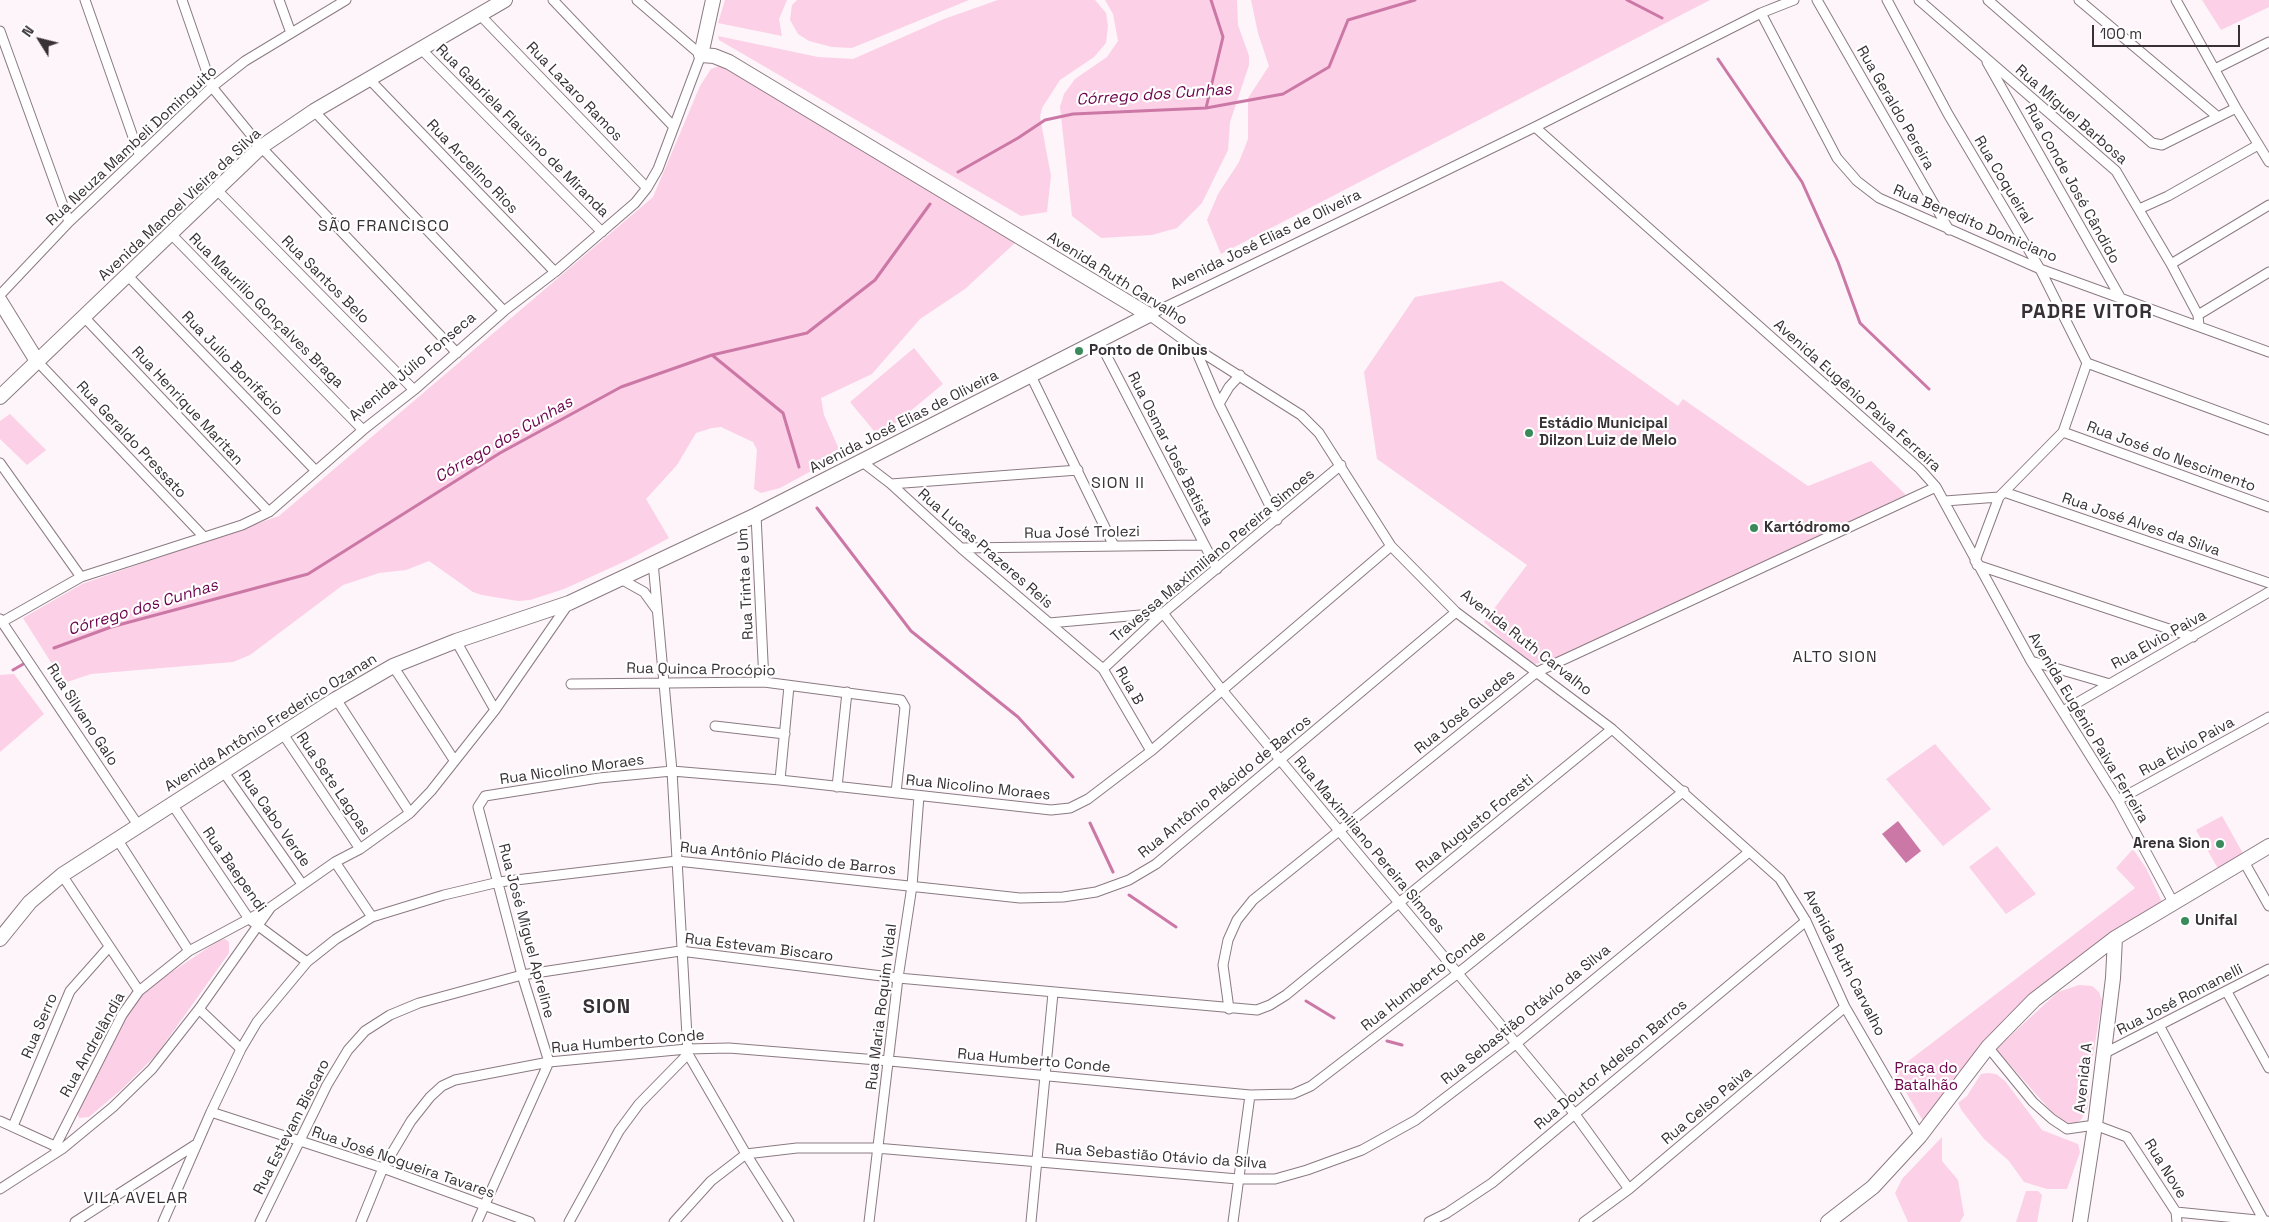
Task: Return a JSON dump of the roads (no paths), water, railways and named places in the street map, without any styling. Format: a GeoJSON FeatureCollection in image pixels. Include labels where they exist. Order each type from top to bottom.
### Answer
{"type":"FeatureCollection","features":[{"type":"Feature","properties":{"kind":"street"},"geometry":{"type":"LineString","coordinates":[[85,0],[139,154]]}},
{"type":"Feature","properties":{"kind":"street"},"geometry":{"type":"LineString","coordinates":[[182,0],[212,86],[262,147],[457,353]]}},
{"type":"Feature","properties":{"kind":"street"},"geometry":{"type":"LineString","coordinates":[[278,0],[291,33]]}},
{"type":"Feature","properties":{"kind":"street","name":"Rua Neuza Mambeli Dominguito"},"geometry":{"type":"LineString","coordinates":[[0,295],[69,222],[212,86],[245,61],[346,0]]}},
{"type":"Feature","properties":{"kind":"street","name":"Avenida Manoel Vieira da Silva"},"geometry":{"type":"LineString","coordinates":[[0,397],[85,318],[170,233],[262,147],[314,111],[422,50],[505,0]]}},
{"type":"Feature","properties":{"kind":"street"},"geometry":{"type":"LineString","coordinates":[[553,0],[673,126]]}},
{"type":"Feature","properties":{"kind":"street"},"geometry":{"type":"LineString","coordinates":[[637,0],[701,55]]}},
{"type":"Feature","properties":{"kind":"street","name":"Avenida Júlio Fonseca"},"geometry":{"type":"LineString","coordinates":[[1,621],[81,577],[242,525],[268,512],[414,390],[504,311],[555,272],[602,232],[635,203],[647,188],[658,169],[701,55],[713,0]]}},
{"type":"Feature","properties":{"kind":"street","name":"Avenida José Elias de Oliveira"},"geometry":{"type":"LineString","coordinates":[[756,515],[1149,315],[1535,127],[1761,13],[1794,0]]}},
{"type":"Feature","properties":{"kind":"street","name":"Rua Geraldo Pereira"},"geometry":{"type":"LineString","coordinates":[[1817,0],[1950,230]]}},
{"type":"Feature","properties":{"kind":"street","name":"Rua Coqueiral"},"geometry":{"type":"LineString","coordinates":[[1887,0],[1948,114],[2040,269],[2087,363]]}},
{"type":"Feature","properties":{"kind":"street","name":"Rua Miguel Barbosa"},"geometry":{"type":"LineString","coordinates":[[1919,0],[2110,165],[2123,181],[2198,315]]}},
{"type":"Feature","properties":{"kind":"street"},"geometry":{"type":"LineString","coordinates":[[1988,0],[2152,143],[2162,145],[2236,108]]}},
{"type":"Feature","properties":{"kind":"street"},"geometry":{"type":"LineString","coordinates":[[2079,0],[2218,117]]}},
{"type":"Feature","properties":{"kind":"street"},"geometry":{"type":"LineString","coordinates":[[2171,0],[2178,4],[2236,108],[2269,162]]}},
{"type":"Feature","properties":{"kind":"street","name":"Rua Benedito Domiciano"},"geometry":{"type":"LineString","coordinates":[[1761,13],[1838,158],[1852,175],[1880,198],[2040,269],[2199,326],[2267,348]]}},
{"type":"Feature","properties":{"kind":"street","name":"Rua Lazaro Ramos"},"geometry":{"type":"LineString","coordinates":[[480,15],[647,188]]}},
{"type":"Feature","properties":{"kind":"street"},"geometry":{"type":"LineString","coordinates":[[0,32],[69,222]]}},
{"type":"Feature","properties":{"kind":"street"},"geometry":{"type":"LineString","coordinates":[[2215,69],[2269,42]]}},
{"type":"Feature","properties":{"kind":"street","name":"Rua Gabriela Flausino de Miranda"},"geometry":{"type":"LineString","coordinates":[[422,50],[602,232]]}},
{"type":"Feature","properties":{"kind":"street","name":"Avenida Ruth Carvalho"},"geometry":{"type":"LineString","coordinates":[[701,55],[714,56],[729,62],[1149,315],[1195,348],[1301,415],[1319,432],[1391,546],[1456,612],[1612,730],[1684,791],[1780,879],[1806,920],[1845,1007],[1920,1136]]}},
{"type":"Feature","properties":{"kind":"street","name":"Rua Conde José Cândido"},"geometry":{"type":"LineString","coordinates":[[1985,58],[2120,297]]}},
{"type":"Feature","properties":{"kind":"street","name":"Rua Arcelino Rios"},"geometry":{"type":"LineString","coordinates":[[370,80],[555,272]]}},
{"type":"Feature","properties":{"kind":"street"},"geometry":{"type":"LineString","coordinates":[[314,111],[504,311]]}},
{"type":"Feature","properties":{"kind":"street","name":"Avenida Eugênio Paiva Ferreira"},"geometry":{"type":"LineString","coordinates":[[1535,127],[1920,469],[1936,487],[2031,661],[2118,800],[2173,902]]}},
{"type":"Feature","properties":{"kind":"street"},"geometry":{"type":"LineString","coordinates":[[2139,209],[2168,196],[2258,145]]}},
{"type":"Feature","properties":{"kind":"street","name":"Rua Santos Belo"},"geometry":{"type":"LineString","coordinates":[[216,189],[414,390]]}},
{"type":"Feature","properties":{"kind":"street"},"geometry":{"type":"LineString","coordinates":[[2171,264],[2269,206]]}},
{"type":"Feature","properties":{"kind":"street","name":"Rua Maurilio Gonçalves Braga"},"geometry":{"type":"LineString","coordinates":[[170,233],[364,430]]}},
{"type":"Feature","properties":{"kind":"street"},"geometry":{"type":"LineString","coordinates":[[2199,326],[2198,315],[2269,272]]}},
{"type":"Feature","properties":{"kind":"street","name":"Rua Julio Bonifácio"},"geometry":{"type":"LineString","coordinates":[[128,276],[316,471]]}},
{"type":"Feature","properties":{"kind":"street"},"geometry":{"type":"LineString","coordinates":[[0,301],[37,362]]}},
{"type":"Feature","properties":{"kind":"street","name":"Rua Henrique Maritan"},"geometry":{"type":"LineString","coordinates":[[85,318],[268,512]]}},
{"type":"Feature","properties":{"kind":"street","name":"Rua Osmar José Batista"},"geometry":{"type":"LineString","coordinates":[[1099,341],[1217,569]]}},
{"type":"Feature","properties":{"kind":"street"},"geometry":{"type":"LineString","coordinates":[[1195,348],[1219,404],[1277,520]]}},
{"type":"Feature","properties":{"kind":"street","name":"Rua Geraldo Pressato"},"geometry":{"type":"LineString","coordinates":[[37,362],[204,537]]}},
{"type":"Feature","properties":{"kind":"street"},"geometry":{"type":"LineString","coordinates":[[2193,637],[1976,563],[2002,495],[2063,432],[2087,363],[2269,430]]}},
{"type":"Feature","properties":{"kind":"street"},"geometry":{"type":"LineString","coordinates":[[1219,404],[1229,387],[1240,375]]}},
{"type":"Feature","properties":{"kind":"street"},"geometry":{"type":"LineString","coordinates":[[1031,376],[1114,546]]}},
{"type":"Feature","properties":{"kind":"street","name":"Rua José do Nescimento"},"geometry":{"type":"LineString","coordinates":[[2063,432],[2269,507]]}},
{"type":"Feature","properties":{"kind":"street","name":"Rua Lucas Prazeres Reis"},"geometry":{"type":"LineString","coordinates":[[861,461],[891,484],[961,548],[1049,623],[1163,613]]}},
{"type":"Feature","properties":{"kind":"street"},"geometry":{"type":"LineString","coordinates":[[0,463],[81,577]]}},
{"type":"Feature","properties":{"kind":"street","name":"Travessa Maximiliano Pereira Simoes"},"geometry":{"type":"LineString","coordinates":[[1103,669],[1163,613],[1341,465]]}},
{"type":"Feature","properties":{"kind":"street"},"geometry":{"type":"LineString","coordinates":[[891,484],[1078,470]]}},
{"type":"Feature","properties":{"kind":"street","name":"Rua José Guedes"},"geometry":{"type":"LineString","coordinates":[[1229,1009],[1223,965],[1228,940],[1237,920],[1253,900],[1537,672],[1936,487]]}},
{"type":"Feature","properties":{"kind":"street"},"geometry":{"type":"LineString","coordinates":[[1945,501],[2002,495]]}},
{"type":"Feature","properties":{"kind":"street","name":"Rua José Alves da Silva"},"geometry":{"type":"LineString","coordinates":[[2002,495],[2269,584]]}},
{"type":"Feature","properties":{"kind":"street","name":"Avenida Antônio Frederico Ozanan"},"geometry":{"type":"LineString","coordinates":[[0,939],[30,902],[62,874],[223,770],[336,699],[393,666],[456,641],[569,603],[756,515]]}},
{"type":"Feature","properties":{"kind":"street","name":"Rua Trinta e Um"},"geometry":{"type":"LineString","coordinates":[[756,515],[764,682]]}},
{"type":"Feature","properties":{"kind":"street","name":"Rua José Trolezi"},"geometry":{"type":"LineString","coordinates":[[961,548],[1203,545]]}},
{"type":"Feature","properties":{"kind":"street","name":"Rua Nicolino Moraes"},"geometry":{"type":"LineString","coordinates":[[478,807],[485,796],[599,778],[672,771],[780,780],[1051,810],[1070,808],[1088,799],[1151,751],[1391,546]]}},
{"type":"Feature","properties":{"kind":"street"},"geometry":{"type":"LineString","coordinates":[[653,562],[672,771],[680,951],[687,1051],[746,1154],[789,1222]]}},
{"type":"Feature","properties":{"kind":"street"},"geometry":{"type":"LineString","coordinates":[[619,578],[644,592],[659,612]]}},
{"type":"Feature","properties":{"kind":"street","name":"Rua Elvio Paiva"},"geometry":{"type":"LineString","coordinates":[[2063,711],[2269,592]]}},
{"type":"Feature","properties":{"kind":"street"},"geometry":{"type":"LineString","coordinates":[[0,1189],[113,1107],[152,1069],[199,1009],[271,906],[335,862],[360,849],[410,813],[431,791],[495,710],[569,603]]}},
{"type":"Feature","properties":{"kind":"street","name":"Rua Antônio Plácido de Barros"},"geometry":{"type":"LineString","coordinates":[[164,1222],[195,1145],[241,1049],[275,998],[307,962],[336,939],[372,917],[499,882],[676,861],[1020,898],[1063,897],[1096,892],[1129,880],[1156,864],[1456,612]]}},
{"type":"Feature","properties":{"kind":"street","name":"Rua Maximiliano Pereira Simoes"},"geometry":{"type":"LineString","coordinates":[[1163,613],[1222,690],[1457,974],[1517,1042],[1574,1113],[1629,1189]]}},
{"type":"Feature","properties":{"kind":"street","name":"Rua Silvano Galo"},"geometry":{"type":"LineString","coordinates":[[1,621],[138,825]]}},
{"type":"Feature","properties":{"kind":"street","name":"Rua B"},"geometry":{"type":"LineString","coordinates":[[1049,623],[1103,669],[1151,751]]}},
{"type":"Feature","properties":{"kind":"street"},"geometry":{"type":"LineString","coordinates":[[456,641],[495,710]]}},
{"type":"Feature","properties":{"kind":"street"},"geometry":{"type":"LineString","coordinates":[[2031,661],[2110,684]]}},
{"type":"Feature","properties":{"kind":"street"},"geometry":{"type":"LineString","coordinates":[[393,666],[454,760]]}},
{"type":"Feature","properties":{"kind":"street","name":"Rua Quinca Procópio"},"geometry":{"type":"LineString","coordinates":[[571,684],[764,682],[890,697],[901,700],[905,707],[896,793]]}},
{"type":"Feature","properties":{"kind":"street"},"geometry":{"type":"LineString","coordinates":[[780,780],[790,686]]}},
{"type":"Feature","properties":{"kind":"street"},"geometry":{"type":"LineString","coordinates":[[837,787],[847,692]]}},
{"type":"Feature","properties":{"kind":"street"},"geometry":{"type":"LineString","coordinates":[[336,699],[410,813]]}},
{"type":"Feature","properties":{"kind":"street","name":"Rua Élvio Paiva"},"geometry":{"type":"LineString","coordinates":[[2118,800],[2269,717]]}},
{"type":"Feature","properties":{"kind":"street"},"geometry":{"type":"LineString","coordinates":[[715,726],[785,734]]}},
{"type":"Feature","properties":{"kind":"street","name":"Rua Augusto Foresti"},"geometry":{"type":"LineString","coordinates":[[1229,1009],[1256,1010],[1270,1005],[1286,995],[1612,730]]}},
{"type":"Feature","properties":{"kind":"street","name":"Rua Sete Lagoas"},"geometry":{"type":"LineString","coordinates":[[283,734],[360,849]]}},
{"type":"Feature","properties":{"kind":"street","name":"Rua Cabo Verde"},"geometry":{"type":"LineString","coordinates":[[223,770],[302,884]]}},
{"type":"Feature","properties":{"kind":"street","name":"Rua Humberto Conde"},"geometry":{"type":"LineString","coordinates":[[361,1222],[383,1168],[411,1121],[430,1097],[442,1086],[455,1080],[549,1062],[729,1048],[890,1061],[1250,1095],[1293,1094],[1311,1086],[1457,974],[1684,791]]}},
{"type":"Feature","properties":{"kind":"street","name":"Rua Maria Roquim Vidal"},"geometry":{"type":"LineString","coordinates":[[868,1222],[876,1148],[890,1061],[898,978],[912,886],[919,796]]}},
{"type":"Feature","properties":{"kind":"street","name":"Rua Baependi"},"geometry":{"type":"LineString","coordinates":[[172,804],[249,919],[307,962]]}},
{"type":"Feature","properties":{"kind":"street","name":"Rua José Miguel Apreline"},"geometry":{"type":"LineString","coordinates":[[478,807],[522,975],[549,1062]]}},
{"type":"Feature","properties":{"kind":"street"},"geometry":{"type":"LineString","coordinates":[[117,839],[189,951]]}},
{"type":"Feature","properties":{"kind":"street"},"geometry":{"type":"LineString","coordinates":[[1828,1222],[1873,1187],[1920,1136],[1988,1047],[2034,1000],[2115,938],[2268,846]]}},
{"type":"Feature","properties":{"kind":"street","name":"Rua Sebastião Otávio da Silva"},"geometry":{"type":"LineString","coordinates":[[746,1154],[797,1148],[876,1148],[1238,1179],[1276,1179],[1307,1170],[1362,1150],[1416,1120],[1517,1042],[1749,852]]}},
{"type":"Feature","properties":{"kind":"street"},"geometry":{"type":"LineString","coordinates":[[2243,860],[2269,906]]}},
{"type":"Feature","properties":{"kind":"street"},"geometry":{"type":"LineString","coordinates":[[335,862],[372,917]]}},
{"type":"Feature","properties":{"kind":"street"},"geometry":{"type":"LineString","coordinates":[[62,874],[108,948],[139,991]]}},
{"type":"Feature","properties":{"kind":"street","name":"Rua Andrelândia"},"geometry":{"type":"LineString","coordinates":[[58,1148],[122,1015],[139,991],[189,951],[271,906]]}},
{"type":"Feature","properties":{"kind":"street","name":"Rua Doutor Adelson Barros"},"geometry":{"type":"LineString","coordinates":[[1429,1222],[1447,1213],[1492,1183],[1806,920]]}},
{"type":"Feature","properties":{"kind":"street","name":"Avenida A"},"geometry":{"type":"LineString","coordinates":[[2080,1222],[2095,1125],[2113,978],[2115,938]]}},
{"type":"Feature","properties":{"kind":"street","name":"Rua Serro"},"geometry":{"type":"LineString","coordinates":[[13,1126],[70,991],[108,948]]}},
{"type":"Feature","properties":{"kind":"street","name":"Rua Estevam Biscaro"},"geometry":{"type":"LineString","coordinates":[[260,1222],[297,1142],[327,1085],[348,1050],[365,1031],[390,1015],[419,1003],[522,975],[680,951],[898,978],[1229,1009]]}},
{"type":"Feature","properties":{"kind":"street","name":"Rua José Romanelli"},"geometry":{"type":"LineString","coordinates":[[2103,1054],[2269,969]]}},
{"type":"Feature","properties":{"kind":"street"},"geometry":{"type":"LineString","coordinates":[[2227,992],[2269,1068]]}},
{"type":"Feature","properties":{"kind":"street"},"geometry":{"type":"LineString","coordinates":[[1031,1222],[1053,993]]}},
{"type":"Feature","properties":{"kind":"street","name":"Rua Celso Paiva"},"geometry":{"type":"LineString","coordinates":[[1584,1222],[1629,1189],[1845,1007]]}},
{"type":"Feature","properties":{"kind":"street"},"geometry":{"type":"LineString","coordinates":[[199,1009],[241,1049]]}},
{"type":"Feature","properties":{"kind":"street"},"geometry":{"type":"LineString","coordinates":[[2159,1025],[2266,1221]]}},
{"type":"Feature","properties":{"kind":"street"},"geometry":{"type":"LineString","coordinates":[[1988,1047],[2034,1102],[2052,1119],[2067,1129],[2095,1125]]}},
{"type":"Feature","properties":{"kind":"street"},"geometry":{"type":"LineString","coordinates":[[570,1222],[619,1131],[687,1051]]}},
{"type":"Feature","properties":{"kind":"street"},"geometry":{"type":"LineString","coordinates":[[477,1222],[549,1062]]}},
{"type":"Feature","properties":{"kind":"street"},"geometry":{"type":"LineString","coordinates":[[1233,1222],[1250,1095]]}},
{"type":"Feature","properties":{"kind":"street","name":"Rua José Nogueira Tavares"},"geometry":{"type":"LineString","coordinates":[[210,1112],[297,1142],[383,1168],[530,1222]]}},
{"type":"Feature","properties":{"kind":"street"},"geometry":{"type":"LineString","coordinates":[[0,1121],[58,1148]]}},
{"type":"Feature","properties":{"kind":"street","name":"Rua Nove"},"geometry":{"type":"LineString","coordinates":[[2095,1125],[2121,1134],[2133,1142],[2176,1212],[2177,1222]]}},
{"type":"Feature","properties":{"kind":"street"},"geometry":{"type":"LineString","coordinates":[[75,1222],[195,1145]]}},
{"type":"Feature","properties":{"kind":"street"},"geometry":{"type":"LineString","coordinates":[[674,1222],[711,1181],[746,1154]]}},
{"type":"Feature","properties":{"kind":"street"},"geometry":{"type":"LineString","coordinates":[[2176,1212],[2266,1221]]}},
{"type":"Feature","properties":{"kind":"waterway"},"geometry":{"type":"LineString","coordinates":[[1206,108],[1223,37],[1211,0]]}},
{"type":"Feature","properties":{"kind":"waterway","name":"Córrego dos Cunhas"},"geometry":{"type":"LineString","coordinates":[[958,172],[1018,138],[1045,120],[1073,114],[1206,108],[1283,94],[1329,67],[1348,20],[1415,0]]}},
{"type":"Feature","properties":{"kind":"waterway"},"geometry":{"type":"LineString","coordinates":[[1627,0],[1662,18]]}},
{"type":"Feature","properties":{"kind":"waterway"},"geometry":{"type":"LineString","coordinates":[[1718,59],[1802,182],[1838,262],[1860,323],[1929,389]]}},
{"type":"Feature","properties":{"kind":"waterway","name":"Córrego dos Cunhas"},"geometry":{"type":"LineString","coordinates":[[54,648],[111,627],[308,574],[500,453],[621,387],[712,355],[807,333],[875,280],[930,204]]}},
{"type":"Feature","properties":{"kind":"waterway"},"geometry":{"type":"LineString","coordinates":[[712,355],[783,413],[799,467]]}},
{"type":"Feature","properties":{"kind":"waterway"},"geometry":{"type":"LineString","coordinates":[[817,508],[911,631],[1018,717],[1073,777]]}},
{"type":"Feature","properties":{"kind":"waterway","name":"Córrego dos Cunhas"},"geometry":{"type":"LineString","coordinates":[[13,670],[25,663]]}},
{"type":"Feature","properties":{"kind":"waterway"},"geometry":{"type":"LineString","coordinates":[[1090,823],[1113,872]]}},
{"type":"Feature","properties":{"kind":"waterway"},"geometry":{"type":"LineString","coordinates":[[1129,895],[1176,927]]}},
{"type":"Feature","properties":{"kind":"waterway"},"geometry":{"type":"LineString","coordinates":[[1306,1001],[1334,1018]]}},
{"type":"Feature","properties":{"kind":"waterway"},"geometry":{"type":"LineString","coordinates":[[1387,1041],[1402,1045]]}},
{"type":"Feature","properties":{"kind":"place","name":"Ponto de Onibus"},"geometry":{"type":"Point","coordinates":[1079,351]}},
{"type":"Feature","properties":{"kind":"place","name":"Estádio Municipal Dilzon Luiz de Melo"},"geometry":{"type":"Point","coordinates":[1529,433]}},
{"type":"Feature","properties":{"kind":"place","name":"Kartódromo"},"geometry":{"type":"Point","coordinates":[1754,528]}},
{"type":"Feature","properties":{"kind":"place","name":"Arena Sion"},"geometry":{"type":"Point","coordinates":[2220,844]}},
{"type":"Feature","properties":{"kind":"place","name":"Unifal"},"geometry":{"type":"Point","coordinates":[2185,921]}},
{"type":"Feature","properties":{"kind":"district","name":"SÃO FRANCISCO"},"geometry":{"type":"Point","coordinates":[384,227]}},
{"type":"Feature","properties":{"kind":"district","name":"PADRE VITOR"},"geometry":{"type":"Point","coordinates":[2087,313]}},
{"type":"Feature","properties":{"kind":"district","name":"SION II"},"geometry":{"type":"Point","coordinates":[1118,484]}},
{"type":"Feature","properties":{"kind":"district","name":"ALTO SION"},"geometry":{"type":"Point","coordinates":[1835,658]}},
{"type":"Feature","properties":{"kind":"district","name":"SION"},"geometry":{"type":"Point","coordinates":[607,1008]}},
{"type":"Feature","properties":{"kind":"district","name":"VILA AVELAR"},"geometry":{"type":"Point","coordinates":[136,1199]}},
{"type":"Feature","properties":{"kind":"park label","name":"Praça do Batalhão"},"geometry":{"type":"Point","coordinates":[1926,1078]}}]}
